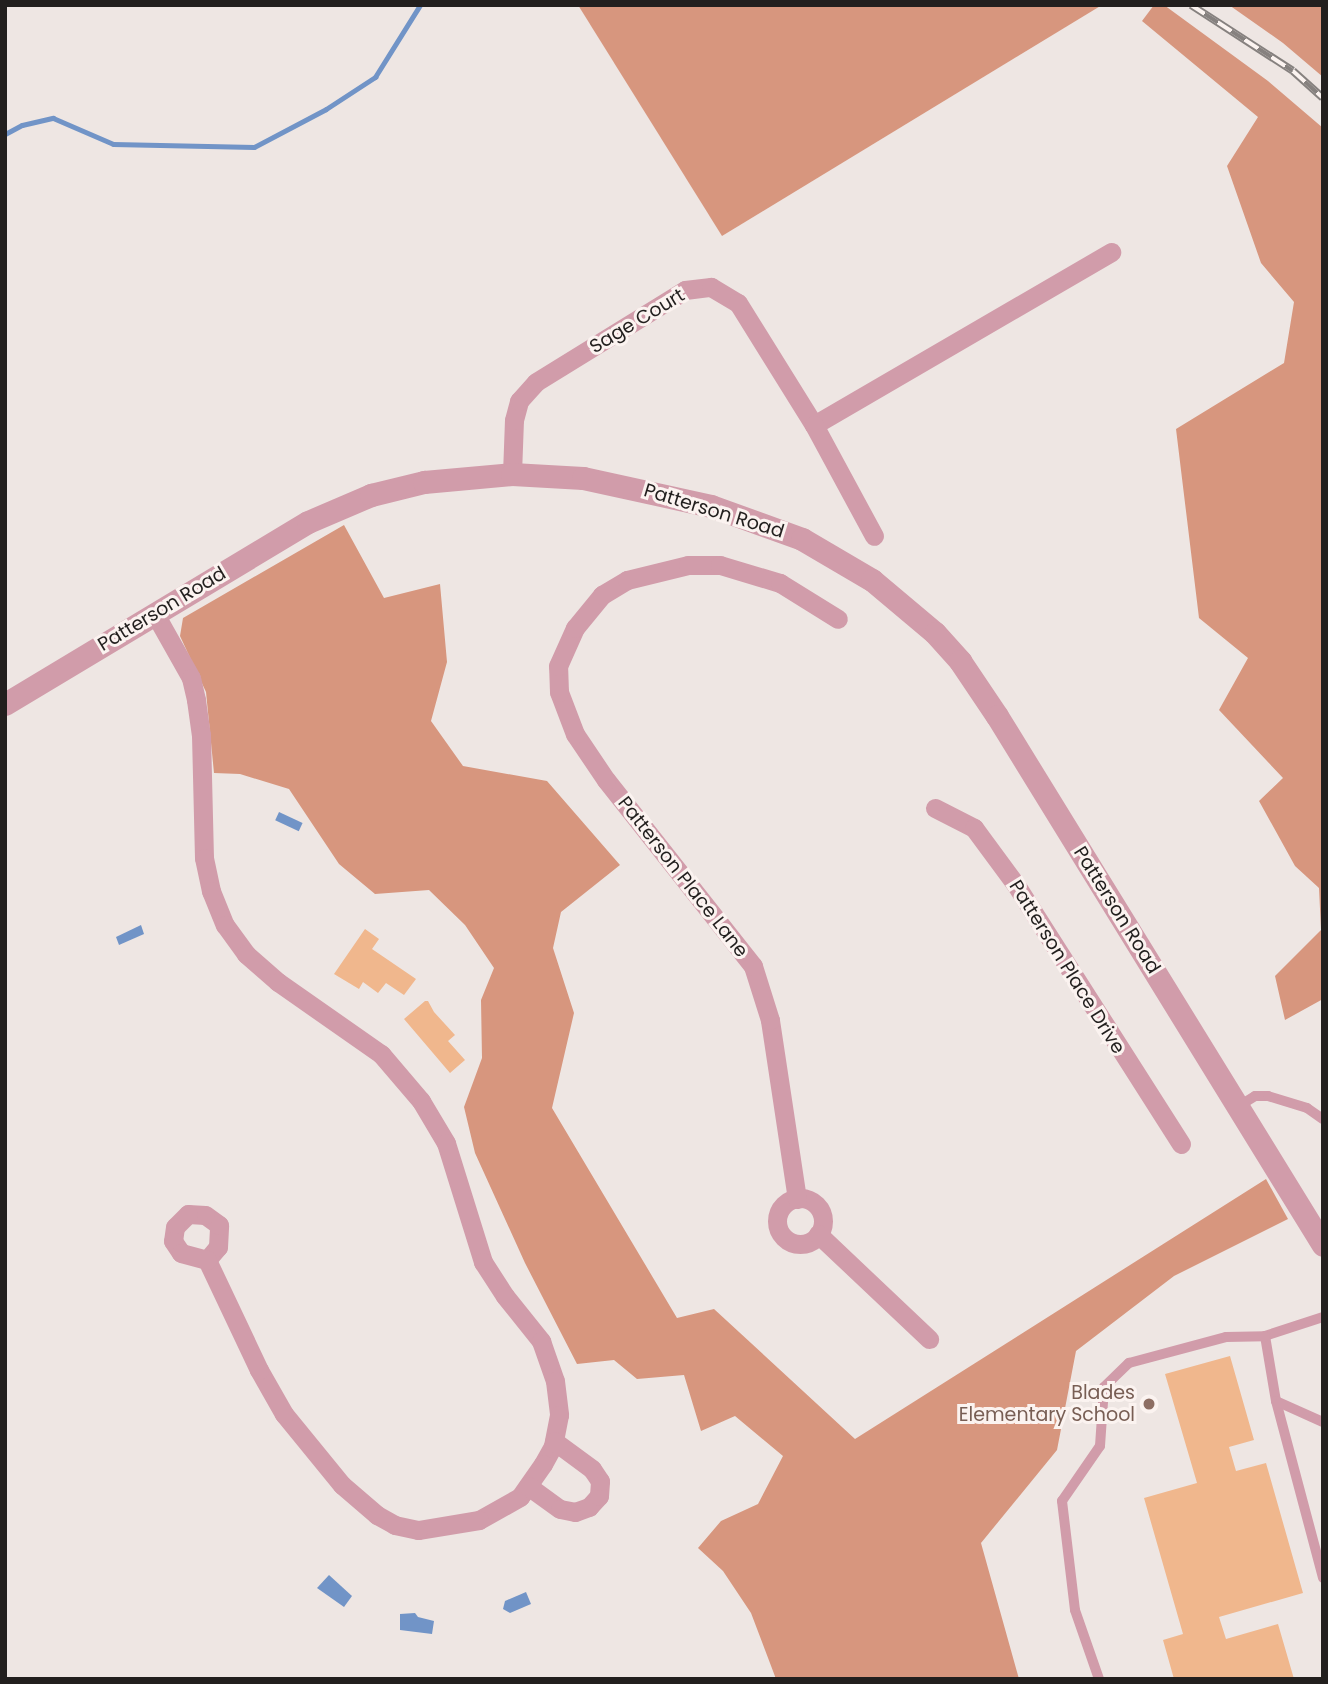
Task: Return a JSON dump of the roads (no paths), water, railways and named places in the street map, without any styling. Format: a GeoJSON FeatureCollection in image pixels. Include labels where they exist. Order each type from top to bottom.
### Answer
{"type":"FeatureCollection","features":[{"type":"Feature","properties":{"kind":"street"},"geometry":{"type":"LineString","coordinates":[[814,425],[1111,252]]}},
{"type":"Feature","properties":{"kind":"street","name":"Sage Court"},"geometry":{"type":"LineString","coordinates":[[512,474],[514,420],[519,401],[536,382],[685,290],[711,287],[738,303],[814,425],[874,536]]}},
{"type":"Feature","properties":{"kind":"street","name":"Patterson Road"},"geometry":{"type":"LineString","coordinates":[[5,704],[338,507],[371,495],[424,482],[543,474],[623,485],[757,521],[802,539],[842,561],[900,601],[960,661],[1323,1245]]}},
{"type":"Feature","properties":{"kind":"street","name":"Patterson Place Lane"},"geometry":{"type":"LineString","coordinates":[[797,1199],[770,1020],[753,966],[606,780],[575,734],[559,692],[558,666],[583,618],[602,595],[627,580],[658,570],[688,565],[720,565],[780,583],[838,620]]}},
{"type":"Feature","properties":{"kind":"street"},"geometry":{"type":"LineString","coordinates":[[155,614],[191,678],[196,700],[201,735],[204,858],[211,891],[225,925],[246,954],[278,982],[381,1054],[421,1101],[446,1143],[483,1262],[505,1296],[541,1340],[555,1381],[559,1415],[554,1441],[520,1497],[479,1520],[458,1526],[413,1530],[395,1525],[369,1509],[342,1485],[284,1414],[259,1370],[207,1260]]}},
{"type":"Feature","properties":{"kind":"street","name":"Patterson Place Drive"},"geometry":{"type":"LineString","coordinates":[[935,808],[974,828],[1016,885],[1181,1144]]}},
{"type":"Feature","properties":{"kind":"street"},"geometry":{"type":"LineString","coordinates":[[797,1199],[817,1206],[822,1219],[818,1234],[813,1240],[798,1244],[784,1238],[779,1232],[779,1211],[797,1199]]}},
{"type":"Feature","properties":{"kind":"street"},"geometry":{"type":"LineString","coordinates":[[818,1234],[929,1339]]}},
{"type":"Feature","properties":{"kind":"street"},"geometry":{"type":"LineString","coordinates":[[528,1486],[560,1508],[575,1512],[589,1507],[599,1496],[600,1481],[592,1469],[554,1441]]}},
{"type":"Feature","properties":{"kind":"lane"},"geometry":{"type":"LineString","coordinates":[[1238,1107],[1255,1096],[1268,1096],[1307,1108],[1323,1119]]}},
{"type":"Feature","properties":{"kind":"lane"},"geometry":{"type":"LineString","coordinates":[[1099,1679],[1075,1610],[1062,1502],[1100,1446],[1104,1387],[1129,1363],[1226,1337],[1265,1336],[1323,1317]]}},
{"type":"Feature","properties":{"kind":"lane"},"geometry":{"type":"LineString","coordinates":[[1265,1336],[1276,1401],[1292,1468],[1323,1578]]}},
{"type":"Feature","properties":{"kind":"lane"},"geometry":{"type":"LineString","coordinates":[[1276,1401],[1323,1422]]}},
{"type":"Feature","properties":{"kind":"water"},"geometry":{"type":"Polygon","coordinates":[[[279,812],[303,823],[299,831],[275,820],[279,812]]]}},
{"type":"Feature","properties":{"kind":"water"},"geometry":{"type":"Polygon","coordinates":[[[141,925],[144,934],[119,945],[116,937],[141,925]]]}},
{"type":"Feature","properties":{"kind":"water"},"geometry":{"type":"Polygon","coordinates":[[[329,1575],[352,1596],[344,1607],[317,1588],[329,1575]]]}},
{"type":"Feature","properties":{"kind":"water"},"geometry":{"type":"Polygon","coordinates":[[[526,1592],[531,1604],[510,1613],[503,1609],[505,1601],[526,1592]]]}},
{"type":"Feature","properties":{"kind":"water"},"geometry":{"type":"Polygon","coordinates":[[[415,1613],[418,1617],[434,1621],[432,1634],[400,1630],[400,1614],[415,1613]]]}},
{"type":"Feature","properties":{"kind":"waterway"},"geometry":{"type":"LineString","coordinates":[[5,134],[22,125],[53,118],[113,144],[254,147],[326,109],[375,77],[420,5]]}},
{"type":"Feature","properties":{"kind":"railway"},"geometry":{"type":"LineString","coordinates":[[1191,5],[1293,71],[1323,98]]}},
{"type":"Feature","properties":{"kind":"place","name":"Blades Elementary School"},"geometry":{"type":"Point","coordinates":[1149,1404]}}]}
